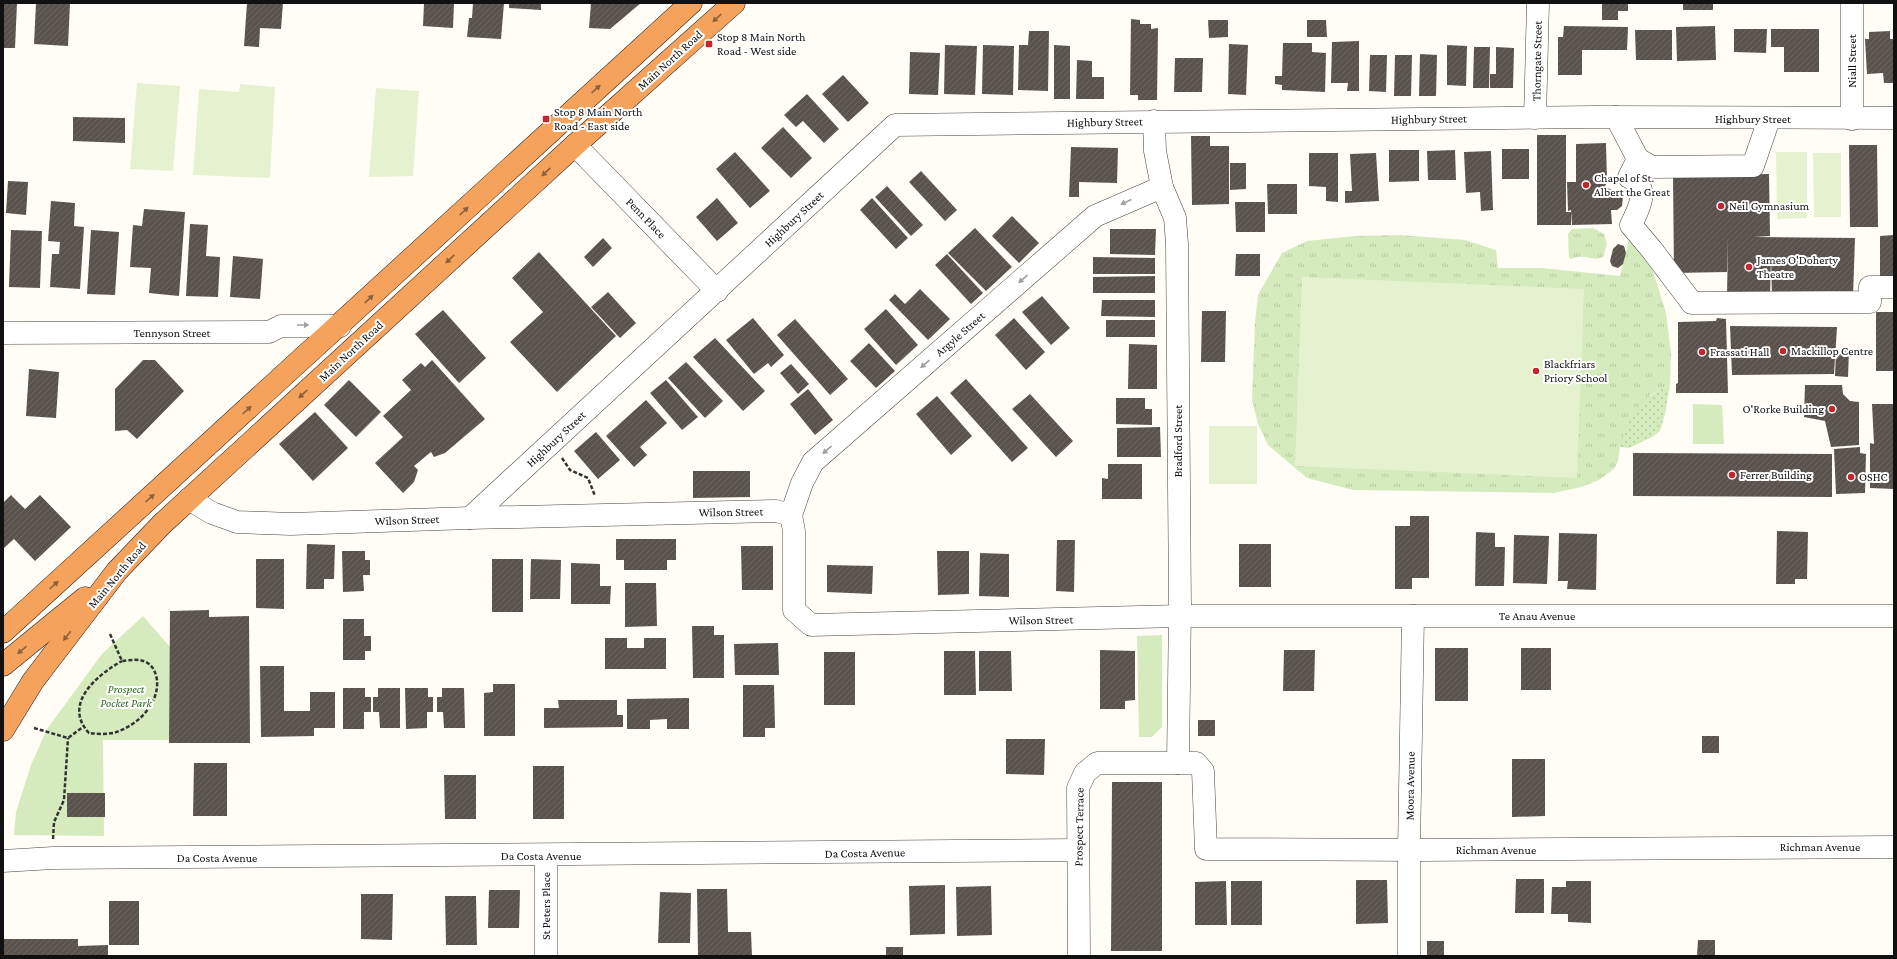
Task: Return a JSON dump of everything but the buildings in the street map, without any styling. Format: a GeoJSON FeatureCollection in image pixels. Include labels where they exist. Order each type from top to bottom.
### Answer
{"type":"FeatureCollection","features":[{"type":"Feature","properties":{"kind":"highway"},"geometry":{"type":"LineString","coordinates":[[3,632],[340,326],[557,124],[691,3]]}},
{"type":"Feature","properties":{"kind":"highway","name":"Main North Road"},"geometry":{"type":"LineString","coordinates":[[3,730],[33,681],[117,572],[162,524],[575,145],[734,3]]}},
{"type":"Feature","properties":{"kind":"highway"},"geometry":{"type":"LineString","coordinates":[[557,124],[575,145]]}},
{"type":"Feature","properties":{"kind":"highway"},"geometry":{"type":"LineString","coordinates":[[3,666],[117,572]]}},
{"type":"Feature","properties":{"kind":"highway"},"geometry":{"type":"LineString","coordinates":[[3,625],[25,611]]}},
{"type":"Feature","properties":{"kind":"street","name":"Thorngate Street"},"geometry":{"type":"LineString","coordinates":[[1535,118],[1538,3]]}},
{"type":"Feature","properties":{"kind":"street","name":"Niall Street"},"geometry":{"type":"LineString","coordinates":[[1852,3],[1852,119]]}},
{"type":"Feature","properties":{"kind":"street","name":"Highbury Street"},"geometry":{"type":"LineString","coordinates":[[470,518],[717,292],[896,125],[1616,117],[1769,119],[1894,118]]}},
{"type":"Feature","properties":{"kind":"street"},"geometry":{"type":"LineString","coordinates":[[1616,117],[1638,159],[1652,167],[1753,166],[1769,119]]}},
{"type":"Feature","properties":{"kind":"street","name":"Bradford Street"},"geometry":{"type":"LineString","coordinates":[[1154,121],[1155,151],[1162,187],[1175,218],[1177,244],[1180,616],[1178,763]]}},
{"type":"Feature","properties":{"kind":"street","name":"Penn Place"},"geometry":{"type":"LineString","coordinates":[[575,145],[717,292]]}},
{"type":"Feature","properties":{"kind":"street"},"geometry":{"type":"LineString","coordinates":[[1638,159],[1629,176],[1638,181],[1642,196],[1631,225],[1692,303],[1870,302],[1870,287],[1894,287]]}},
{"type":"Feature","properties":{"kind":"street","name":"Argyle Street"},"geometry":{"type":"LineString","coordinates":[[791,515],[802,484],[813,462],[1095,216],[1162,187]]}},
{"type":"Feature","properties":{"kind":"street","name":"Tennyson Street"},"geometry":{"type":"LineString","coordinates":[[3,333],[269,332],[281,326],[340,326]]}},
{"type":"Feature","properties":{"kind":"street","name":"Wilson Street"},"geometry":{"type":"LineString","coordinates":[[189,499],[212,512],[237,522],[291,524],[470,518],[776,512],[791,515],[794,531],[794,610],[811,625],[1180,616]]}},
{"type":"Feature","properties":{"kind":"street","name":"Te Anau Avenue"},"geometry":{"type":"LineString","coordinates":[[1180,616],[1894,616]]}},
{"type":"Feature","properties":{"kind":"street","name":"Moora Avenue"},"geometry":{"type":"LineString","coordinates":[[1409,956],[1409,850],[1413,616]]}},
{"type":"Feature","properties":{"kind":"street","name":"Prospect Terrace"},"geometry":{"type":"LineString","coordinates":[[1079,956],[1078,788],[1085,773],[1097,763],[1178,763]]}},
{"type":"Feature","properties":{"kind":"street","name":"Richman Avenue"},"geometry":{"type":"LineString","coordinates":[[1178,763],[1196,763],[1204,771],[1206,849],[1409,850],[1894,847]]}},
{"type":"Feature","properties":{"kind":"street","name":"Da Costa Avenue"},"geometry":{"type":"LineString","coordinates":[[3,861],[53,858],[546,856],[1078,850]]}},
{"type":"Feature","properties":{"kind":"street","name":"St Peters Place"},"geometry":{"type":"LineString","coordinates":[[546,856],[546,956]]}},
{"type":"Feature","properties":{"kind":"path"},"geometry":{"type":"LineString","coordinates":[[558,451],[570,470],[588,478],[595,496]]}},
{"type":"Feature","properties":{"kind":"path"},"geometry":{"type":"LineString","coordinates":[[110,634],[122,661]]}},
{"type":"Feature","properties":{"kind":"path"},"geometry":{"type":"LineString","coordinates":[[138,660],[149,663],[156,673],[157,686],[155,700],[146,712],[131,725],[118,732],[102,734],[89,733],[80,722],[79,706],[85,691],[100,675],[122,661],[138,660]]}},
{"type":"Feature","properties":{"kind":"path"},"geometry":{"type":"LineString","coordinates":[[68,738],[83,727]]}},
{"type":"Feature","properties":{"kind":"path"},"geometry":{"type":"LineString","coordinates":[[34,728],[68,738]]}},
{"type":"Feature","properties":{"kind":"path"},"geometry":{"type":"LineString","coordinates":[[53,858],[54,822],[64,800],[68,738]]}},
{"type":"Feature","properties":{"kind":"green space"},"geometry":{"type":"Polygon","coordinates":[[[137,83],[180,86],[173,171],[130,169],[137,83]]]}},
{"type":"Feature","properties":{"kind":"green space"},"geometry":{"type":"Polygon","coordinates":[[[240,84],[275,87],[270,178],[193,175],[199,89],[239,92],[240,84]]]}},
{"type":"Feature","properties":{"kind":"green space"},"geometry":{"type":"Polygon","coordinates":[[[376,88],[419,91],[413,176],[369,177],[376,88]]]}},
{"type":"Feature","properties":{"kind":"green space"},"geometry":{"type":"Polygon","coordinates":[[[1776,152],[1807,152],[1807,218],[1777,219],[1776,152]]]}},
{"type":"Feature","properties":{"kind":"green space"},"geometry":{"type":"Polygon","coordinates":[[[1813,153],[1841,153],[1841,217],[1814,217],[1813,153]]]}},
{"type":"Feature","properties":{"kind":"green space"},"geometry":{"type":"Polygon","coordinates":[[[1593,228],[1604,234],[1607,244],[1603,257],[1595,259],[1580,257],[1572,259],[1569,258],[1568,234],[1572,229],[1593,228]]]}},
{"type":"Feature","properties":{"kind":"green space"},"geometry":{"type":"Polygon","coordinates":[[[1400,235],[1465,240],[1496,250],[1498,268],[1542,268],[1620,276],[1629,240],[1641,245],[1649,258],[1666,313],[1671,353],[1670,385],[1650,395],[1620,447],[1618,461],[1614,469],[1599,480],[1581,487],[1554,493],[1353,490],[1307,478],[1268,445],[1258,424],[1252,400],[1255,321],[1258,295],[1282,253],[1307,241],[1355,236],[1400,235]]]}},
{"type":"Feature","properties":{"kind":"green space"},"geometry":{"type":"Polygon","coordinates":[[[1302,277],[1584,289],[1577,478],[1295,466],[1302,277]]]}},
{"type":"Feature","properties":{"kind":"green space"},"geometry":{"type":"Polygon","coordinates":[[[1670,385],[1665,414],[1660,431],[1652,437],[1629,448],[1620,447],[1627,425],[1636,408],[1650,396],[1670,385]]]}},
{"type":"Feature","properties":{"kind":"green space"},"geometry":{"type":"Polygon","coordinates":[[[1693,404],[1722,405],[1724,444],[1693,444],[1693,404]]]}},
{"type":"Feature","properties":{"kind":"green space"},"geometry":{"type":"Polygon","coordinates":[[[1209,426],[1257,426],[1257,484],[1209,484],[1209,426]]]}},
{"type":"Feature","properties":{"kind":"green space","name":"Prospect Pocket Park"},"geometry":{"type":"Polygon","coordinates":[[[143,616],[170,647],[169,740],[103,740],[104,836],[14,835],[16,812],[31,765],[47,729],[102,654],[143,616]]]}},
{"type":"Feature","properties":{"kind":"green space"},"geometry":{"type":"Polygon","coordinates":[[[1162,635],[1162,727],[1152,737],[1139,737],[1137,636],[1162,635]]]}},
{"type":"Feature","properties":{"kind":"place","name":"Stop 8 Main North Road - West side"},"geometry":{"type":"Point","coordinates":[709,44]}},
{"type":"Feature","properties":{"kind":"place","name":"Stop 8 Main North Road - East side"},"geometry":{"type":"Point","coordinates":[546,119]}},
{"type":"Feature","properties":{"kind":"place","name":"Chapel of St. Albert the Great"},"geometry":{"type":"Point","coordinates":[1586,185]}},
{"type":"Feature","properties":{"kind":"place","name":"Neil Gymnasium"},"geometry":{"type":"Point","coordinates":[1721,206]}},
{"type":"Feature","properties":{"kind":"place","name":"James O'Doherty Theatre"},"geometry":{"type":"Point","coordinates":[1749,267]}},
{"type":"Feature","properties":{"kind":"place","name":"Mackillop Centre"},"geometry":{"type":"Point","coordinates":[1783,351]}},
{"type":"Feature","properties":{"kind":"place","name":"Frassati Hall"},"geometry":{"type":"Point","coordinates":[1702,352]}},
{"type":"Feature","properties":{"kind":"place","name":"Blackfriars Priory School"},"geometry":{"type":"Point","coordinates":[1536,371]}},
{"type":"Feature","properties":{"kind":"place","name":"O'Rorke Building"},"geometry":{"type":"Point","coordinates":[1832,409]}},
{"type":"Feature","properties":{"kind":"place","name":"Ferrer Building"},"geometry":{"type":"Point","coordinates":[1732,475]}},
{"type":"Feature","properties":{"kind":"place","name":"OSHC"},"geometry":{"type":"Point","coordinates":[1851,477]}}]}
